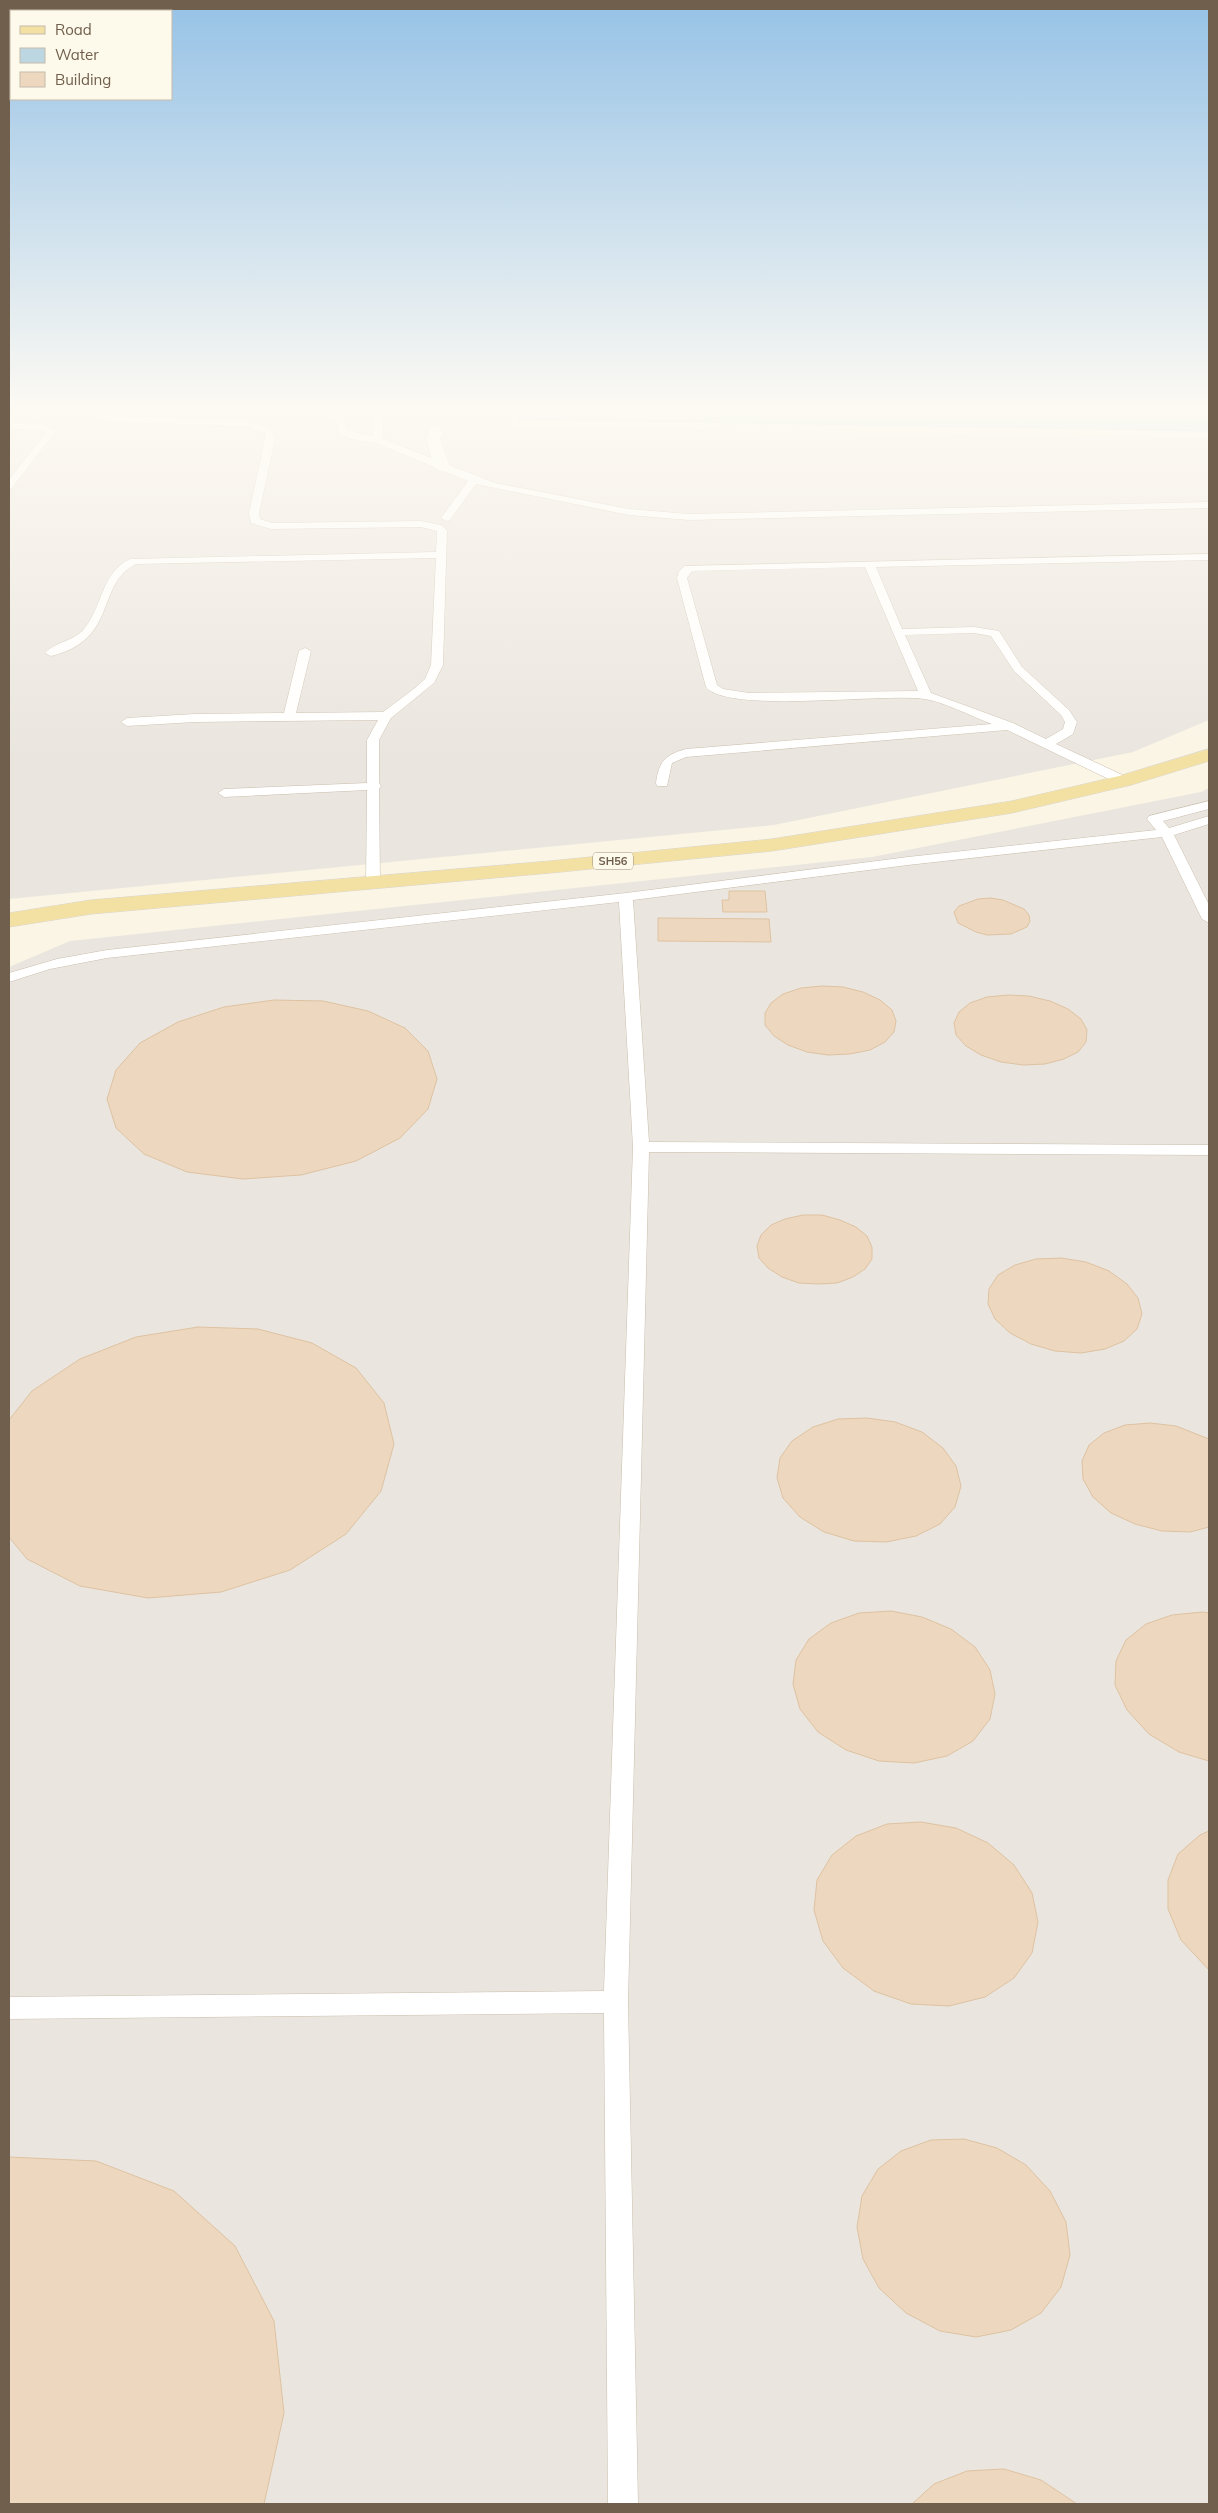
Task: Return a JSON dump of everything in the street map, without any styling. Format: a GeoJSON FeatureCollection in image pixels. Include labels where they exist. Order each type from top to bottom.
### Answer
{"type":"FeatureCollection","features":[{"type":"Feature","properties":{"kind":"main road","name":"SH56"},"geometry":{"type":"LineString","coordinates":[[9,920],[37,914],[91,907],[373,883],[772,845],[1012,807],[1124,781],[1209,755]]}},
{"type":"Feature","properties":{"kind":"main road","name":"SH56"},"geometry":{"type":"LineString","coordinates":[[9,933],[42,925],[92,919],[564,878],[780,856],[914,836],[1024,816],[1141,790],[1209,769]]}},
{"type":"Feature","properties":{"kind":"lane"},"geometry":{"type":"LineString","coordinates":[[258,522],[289,526],[430,525],[442,530],[437,665],[424,686],[386,716],[373,740],[375,786],[373,883]]}},
{"type":"Feature","properties":{"kind":"lane"},"geometry":{"type":"LineString","coordinates":[[51,653],[75,642],[86,633],[120,569],[134,561],[442,555]]}},
{"type":"Feature","properties":{"kind":"lane"},"geometry":{"type":"LineString","coordinates":[[1124,781],[1009,726],[926,695],[749,697],[720,692],[712,687],[682,573],[689,568],[701,567],[1209,557]]}},
{"type":"Feature","properties":{"kind":"lane"},"geometry":{"type":"LineString","coordinates":[[869,563],[875,582],[926,695]]}},
{"type":"Feature","properties":{"kind":"lane"},"geometry":{"type":"LineString","coordinates":[[898,632],[974,630],[994,632],[1018,669],[1065,713],[1071,722],[1069,731],[1046,744]]}},
{"type":"Feature","properties":{"kind":"lane"},"geometry":{"type":"LineString","coordinates":[[290,716],[305,651]]}},
{"type":"Feature","properties":{"kind":"lane"},"geometry":{"type":"LineString","coordinates":[[127,722],[290,716],[386,716]]}},
{"type":"Feature","properties":{"kind":"lane"},"geometry":{"type":"LineString","coordinates":[[662,783],[664,764],[669,758],[686,753],[1009,726]]}},
{"type":"Feature","properties":{"kind":"lane"},"geometry":{"type":"LineString","coordinates":[[224,793],[375,786]]}},
{"type":"Feature","properties":{"kind":"lane"},"geometry":{"type":"LineString","coordinates":[[1209,804],[1154,819],[1166,832],[1209,919]]}},
{"type":"Feature","properties":{"kind":"lane"},"geometry":{"type":"LineString","coordinates":[[9,978],[27,970],[59,962],[107,954],[626,897],[908,861],[1166,832],[1209,820]]}},
{"type":"Feature","properties":{"kind":"lane"},"geometry":{"type":"LineString","coordinates":[[623,2504],[616,2002],[641,1147],[626,897]]}},
{"type":"Feature","properties":{"kind":"lane"},"geometry":{"type":"LineString","coordinates":[[641,1147],[1209,1150]]}},
{"type":"Feature","properties":{"kind":"lane"},"geometry":{"type":"LineString","coordinates":[[9,2008],[616,2002]]}},
{"type":"Feature","properties":{"kind":"shaded area"},"geometry":{"type":"Polygon","coordinates":[[[9,522],[1209,522],[1209,720],[1133,752],[774,825],[9,899],[9,522]]]}},
{"type":"Feature","properties":{"kind":"shaded area"},"geometry":{"type":"Polygon","coordinates":[[[1209,788],[1209,2504],[9,2504],[9,967],[70,941],[872,857],[1201,792],[1209,788]]]}},
{"type":"Feature","properties":{"kind":"building"},"geometry":{"type":"Polygon","coordinates":[[[729,891],[765,891],[767,912],[723,912],[722,900],[729,900],[729,891]]]}},
{"type":"Feature","properties":{"kind":"building"},"geometry":{"type":"Polygon","coordinates":[[[978,899],[1003,900],[1024,909],[1029,915],[1030,921],[1027,927],[1011,934],[987,935],[958,923],[954,912],[959,906],[978,899]]]}},
{"type":"Feature","properties":{"kind":"building"},"geometry":{"type":"Polygon","coordinates":[[[658,918],[769,919],[771,942],[658,941],[658,918]]]}},
{"type":"Feature","properties":{"kind":"building"},"geometry":{"type":"Polygon","coordinates":[[[843,987],[863,992],[880,1000],[892,1010],[896,1021],[894,1032],[885,1042],[870,1050],[850,1054],[828,1055],[807,1052],[788,1045],[774,1036],[765,1025],[765,1013],[771,1003],[783,994],[801,988],[843,987]]]}},
{"type":"Feature","properties":{"kind":"building"},"geometry":{"type":"Polygon","coordinates":[[[1029,996],[1050,1001],[1068,1009],[1081,1019],[1087,1030],[1086,1042],[1078,1052],[1064,1059],[1045,1064],[1023,1065],[1001,1062],[981,1055],[966,1046],[956,1035],[954,1023],[959,1012],[970,1003],[987,997],[1029,996]]]}},
{"type":"Feature","properties":{"kind":"building"},"geometry":{"type":"Polygon","coordinates":[[[274,1000],[323,1001],[368,1011],[405,1028],[428,1051],[437,1079],[428,1109],[400,1138],[356,1161],[301,1175],[243,1179],[187,1172],[144,1154],[116,1128],[107,1099],[116,1070],[140,1043],[178,1022],[224,1007],[274,1000]]]}},
{"type":"Feature","properties":{"kind":"building"},"geometry":{"type":"Polygon","coordinates":[[[803,1215],[822,1215],[840,1220],[856,1227],[867,1236],[872,1247],[872,1259],[865,1269],[853,1277],[837,1283],[818,1284],[799,1283],[782,1277],[768,1268],[759,1258],[757,1246],[761,1235],[771,1225],[785,1219],[803,1215]]]}},
{"type":"Feature","properties":{"kind":"building"},"geometry":{"type":"Polygon","coordinates":[[[1061,1258],[1086,1262],[1109,1271],[1127,1284],[1138,1298],[1142,1314],[1137,1329],[1124,1341],[1105,1349],[1081,1353],[1055,1351],[1031,1344],[1010,1333],[995,1319],[988,1304],[989,1289],[998,1275],[1015,1265],[1036,1259],[1061,1258]]]}},
{"type":"Feature","properties":{"kind":"building"},"geometry":{"type":"Polygon","coordinates":[[[198,1327],[258,1329],[312,1343],[356,1368],[384,1403],[394,1444],[381,1491],[346,1534],[290,1570],[221,1592],[148,1598],[80,1586],[27,1559],[9,1537],[9,1420],[32,1391],[80,1359],[136,1337],[198,1327]]]}},
{"type":"Feature","properties":{"kind":"building"},"geometry":{"type":"Polygon","coordinates":[[[867,1418],[895,1422],[922,1432],[943,1448],[956,1466],[961,1486],[955,1507],[940,1524],[916,1536],[886,1542],[854,1541],[824,1532],[800,1517],[783,1498],[777,1478],[780,1458],[792,1441],[813,1427],[838,1419],[867,1418]]]}},
{"type":"Feature","properties":{"kind":"building"},"geometry":{"type":"Polygon","coordinates":[[[1150,1423],[1176,1426],[1209,1439],[1209,1527],[1190,1532],[1162,1531],[1135,1524],[1111,1513],[1093,1497],[1083,1479],[1082,1461],[1089,1445],[1104,1433],[1125,1425],[1150,1423]]]}},
{"type":"Feature","properties":{"kind":"building"},"geometry":{"type":"Polygon","coordinates":[[[891,1611],[922,1617],[951,1629],[975,1647],[990,1670],[995,1694],[990,1719],[973,1741],[947,1756],[914,1763],[879,1761],[846,1750],[818,1732],[800,1709],[793,1684],[796,1660],[809,1639],[831,1623],[859,1613],[891,1611]]]}},
{"type":"Feature","properties":{"kind":"building"},"geometry":{"type":"Polygon","coordinates":[[[1209,1613],[1209,1761],[1179,1752],[1149,1734],[1127,1710],[1115,1685],[1116,1661],[1126,1640],[1146,1624],[1172,1615],[1209,1613]]]}},
{"type":"Feature","properties":{"kind":"building"},"geometry":{"type":"Polygon","coordinates":[[[921,1822],[956,1828],[988,1843],[1014,1865],[1032,1893],[1038,1922],[1032,1953],[1014,1978],[985,1997],[949,2006],[911,2004],[874,1991],[843,1968],[823,1941],[814,1910],[817,1880],[832,1855],[856,1836],[887,1824],[921,1822]]]}},
{"type":"Feature","properties":{"kind":"building"},"geometry":{"type":"Polygon","coordinates":[[[1209,1831],[1209,1970],[1181,1940],[1168,1909],[1168,1880],[1178,1854],[1200,1835],[1209,1831]]]}},
{"type":"Feature","properties":{"kind":"building"},"geometry":{"type":"Polygon","coordinates":[[[964,2139],[997,2148],[1026,2165],[1050,2191],[1066,2222],[1070,2255],[1061,2287],[1041,2313],[1011,2330],[976,2337],[940,2331],[906,2313],[879,2288],[863,2259],[857,2227],[862,2196],[878,2169],[901,2151],[931,2140],[964,2139]]]}},
{"type":"Feature","properties":{"kind":"building"},"geometry":{"type":"Polygon","coordinates":[[[9,2157],[96,2161],[174,2191],[235,2246],[274,2321],[284,2413],[264,2504],[9,2504],[9,2157]]]}},
{"type":"Feature","properties":{"kind":"building"},"geometry":{"type":"Polygon","coordinates":[[[1004,2469],[1041,2480],[1077,2504],[912,2504],[934,2484],[967,2471],[1004,2469]]]}}]}
